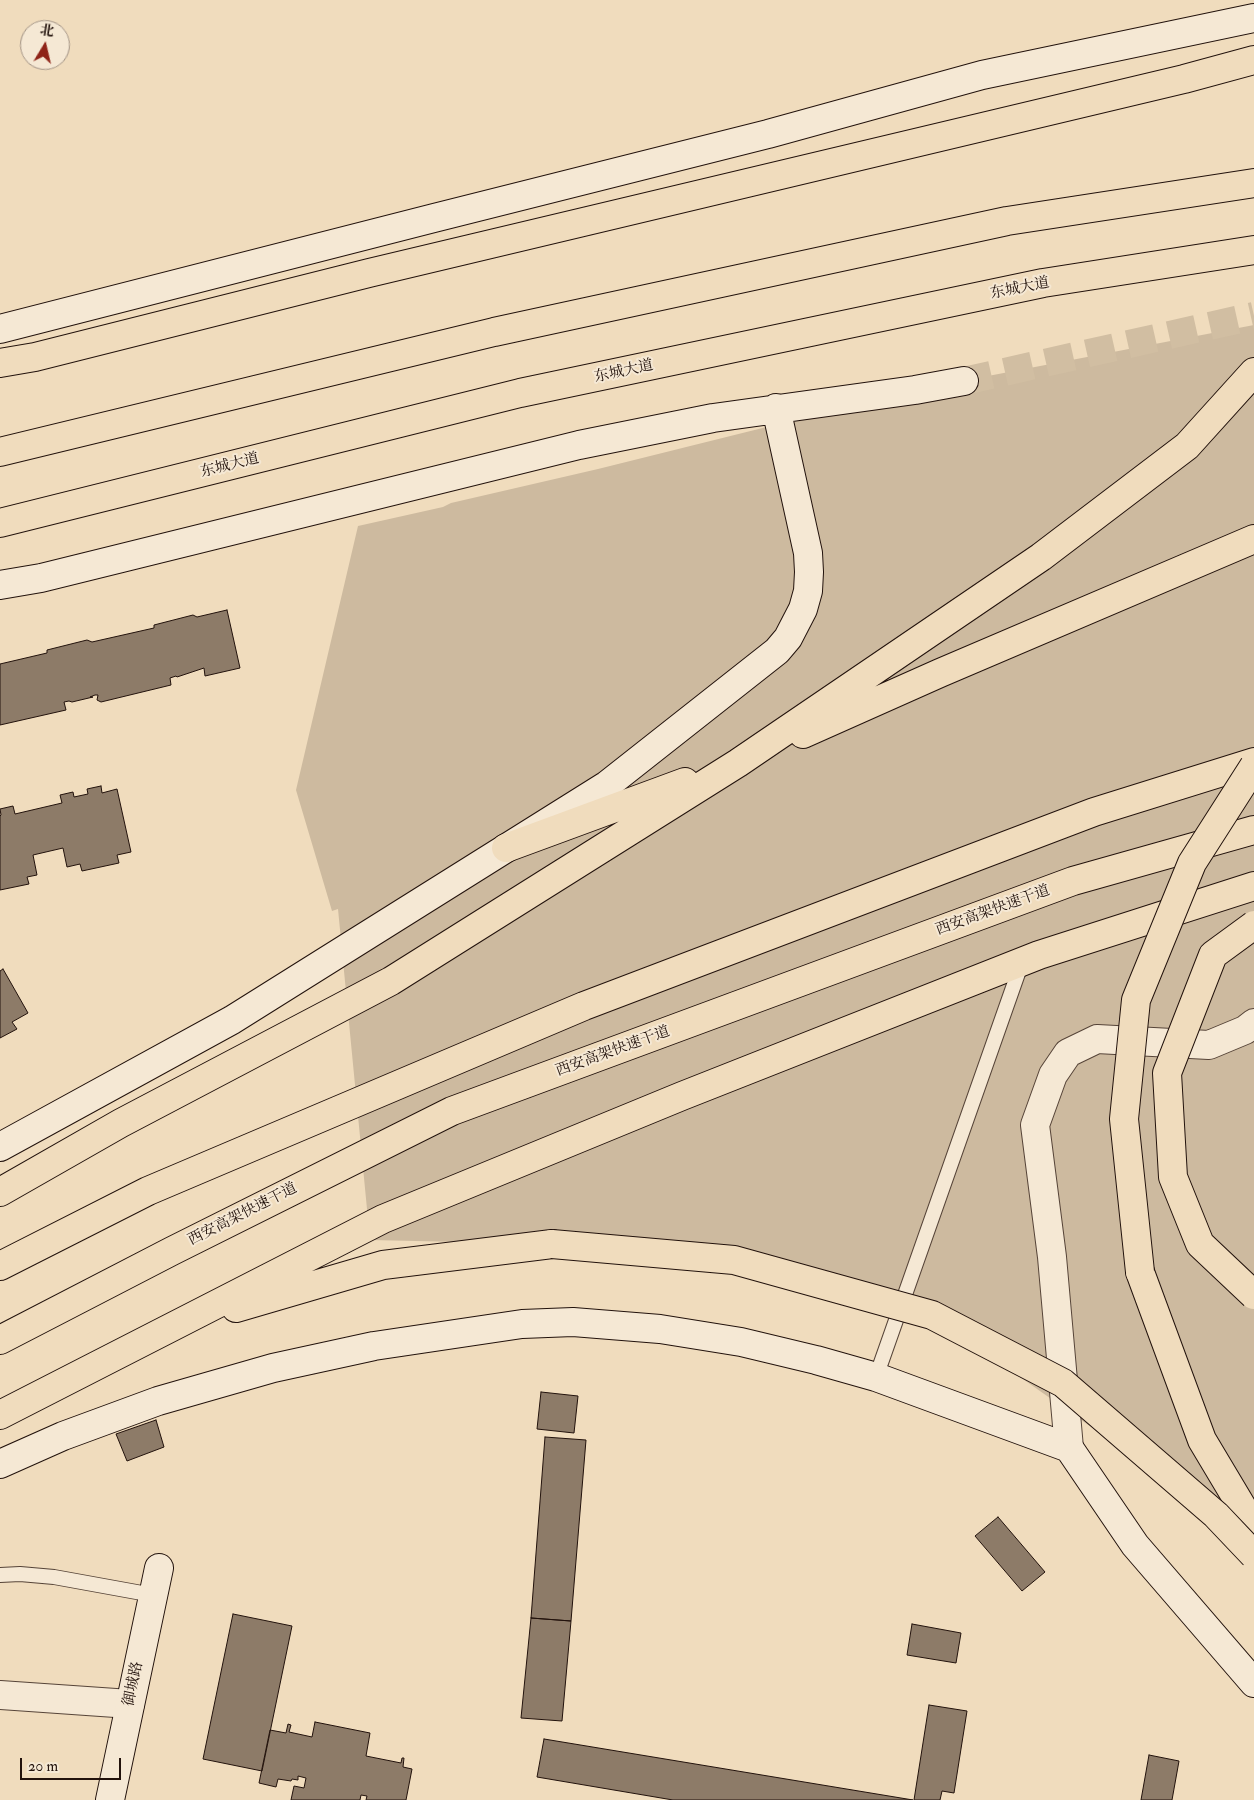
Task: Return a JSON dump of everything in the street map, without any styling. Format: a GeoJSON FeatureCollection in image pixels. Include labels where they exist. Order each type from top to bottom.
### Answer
{"type":"FeatureCollection","features":[{"type":"Feature","properties":{"kind":"main road"},"geometry":{"type":"LineString","coordinates":[[0,363],[35,357],[369,273],[1184,79],[1254,60]]}},
{"type":"Feature","properties":{"kind":"main road"},"geometry":{"type":"LineString","coordinates":[[0,452],[494,332],[1007,221],[1254,183]]}},
{"type":"Feature","properties":{"kind":"main road","name":"东城大道"},"geometry":{"type":"LineString","coordinates":[[0,523],[520,393],[1043,284],[1254,250]]}},
{"type":"Feature","properties":{"kind":"main road"},"geometry":{"type":"LineString","coordinates":[[0,1192],[121,1123],[391,981],[738,763],[1041,557],[1187,446],[1254,372]]}},
{"type":"Feature","properties":{"kind":"main road"},"geometry":{"type":"LineString","coordinates":[[506,848],[738,763],[940,673],[1254,539]]}},
{"type":"Feature","properties":{"kind":"main road"},"geometry":{"type":"LineString","coordinates":[[0,1266],[148,1191],[593,1003],[1094,812],[1254,764]]}},
{"type":"Feature","properties":{"kind":"main road"},"geometry":{"type":"LineString","coordinates":[[1254,764],[1192,864],[1136,1000],[1124,1119],[1140,1272],[1202,1440],[1254,1527]]}},
{"type":"Feature","properties":{"kind":"main road","name":"西安高架快速干道"},"geometry":{"type":"LineString","coordinates":[[0,1340],[172,1251],[452,1111],[1073,882],[1254,830]]}},
{"type":"Feature","properties":{"kind":"main road"},"geometry":{"type":"LineString","coordinates":[[0,1415],[383,1219],[682,1096],[1039,955],[1254,886]]}},
{"type":"Feature","properties":{"kind":"main road"},"geometry":{"type":"LineString","coordinates":[[1254,925],[1213,955],[1167,1073],[1173,1177],[1200,1244],[1254,1295]]}},
{"type":"Feature","properties":{"kind":"main road"},"geometry":{"type":"LineString","coordinates":[[174,1325],[383,1265],[552,1244],[734,1260],[932,1315],[1063,1383],[1216,1515],[1254,1556]]}},
{"type":"Feature","properties":{"kind":"street"},"geometry":{"type":"LineString","coordinates":[[0,329],[758,137],[982,75],[1254,18]]}},
{"type":"Feature","properties":{"kind":"street"},"geometry":{"type":"LineString","coordinates":[[0,585],[51,575],[579,445],[713,418],[915,390],[964,381]]}},
{"type":"Feature","properties":{"kind":"street"},"geometry":{"type":"LineString","coordinates":[[0,1147],[232,1020],[607,785],[778,651],[788,638],[803,609],[808,591],[809,572],[808,553],[776,408]]}},
{"type":"Feature","properties":{"kind":"street"},"geometry":{"type":"LineString","coordinates":[[1254,1023],[1245,1030],[1209,1045],[1097,1039],[1068,1053],[1053,1075],[1035,1125],[1052,1257],[1069,1448],[1135,1545],[1254,1684]]}},
{"type":"Feature","properties":{"kind":"street"},"geometry":{"type":"LineString","coordinates":[[0,1464],[63,1436],[158,1401],[273,1368],[374,1346],[522,1324],[573,1322],[660,1329],[741,1342],[876,1376],[1069,1448]]}},
{"type":"Feature","properties":{"kind":"street","name":"御城路"},"geometry":{"type":"LineString","coordinates":[[110,1800],[159,1568]]}},
{"type":"Feature","properties":{"kind":"street"},"geometry":{"type":"LineString","coordinates":[[0,1695],[130,1704]]}},
{"type":"Feature","properties":{"kind":"lane"},"geometry":{"type":"LineString","coordinates":[[876,1376],[1022,962]]}},
{"type":"Feature","properties":{"kind":"lane"},"geometry":{"type":"LineString","coordinates":[[0,1575],[20,1574],[62,1578],[154,1595]]}},
{"type":"Feature","properties":{"kind":"shaded area"},"geometry":{"type":"Polygon","coordinates":[[[1254,325],[1254,1549],[1216,1515],[932,1315],[734,1260],[552,1244],[370,1240],[338,909],[332,911],[296,790],[358,526],[443,507],[451,503],[598,469],[915,390],[1254,325]]]}},
{"type":"Feature","properties":{"kind":"building"},"geometry":{"type":"Polygon","coordinates":[[[227,610],[240,668],[205,676],[204,668],[170,678],[171,685],[101,702],[97,700],[98,695],[95,695],[72,702],[64,702],[66,710],[0,725],[0,664],[47,653],[47,650],[87,640],[92,642],[154,628],[154,625],[193,615],[197,617],[227,610]]]}},
{"type":"Feature","properties":{"kind":"building"},"geometry":{"type":"Polygon","coordinates":[[[101,786],[102,793],[117,789],[131,852],[117,855],[119,863],[82,871],[80,864],[67,867],[63,848],[33,855],[37,875],[27,877],[29,884],[0,890],[0,809],[13,806],[15,814],[62,803],[60,795],[73,792],[74,797],[88,794],[87,789],[101,786]]]}},
{"type":"Feature","properties":{"kind":"building"},"geometry":{"type":"Polygon","coordinates":[[[3,969],[28,1013],[12,1022],[17,1029],[0,1038],[0,971],[3,969]]]}},
{"type":"Feature","properties":{"kind":"building"},"geometry":{"type":"Polygon","coordinates":[[[541,1392],[578,1396],[574,1433],[537,1429],[541,1392]]]}},
{"type":"Feature","properties":{"kind":"building"},"geometry":{"type":"Polygon","coordinates":[[[156,1420],[164,1447],[127,1461],[116,1434],[156,1420]]]}},
{"type":"Feature","properties":{"kind":"building"},"geometry":{"type":"Polygon","coordinates":[[[545,1437],[586,1440],[571,1621],[531,1618],[545,1437]]]}},
{"type":"Feature","properties":{"kind":"building"},"geometry":{"type":"Polygon","coordinates":[[[998,1517],[1045,1572],[1022,1591],[975,1536],[998,1517]]]}},
{"type":"Feature","properties":{"kind":"building"},"geometry":{"type":"Polygon","coordinates":[[[233,1614],[292,1626],[262,1771],[203,1759],[233,1614]]]}},
{"type":"Feature","properties":{"kind":"building"},"geometry":{"type":"Polygon","coordinates":[[[531,1618],[571,1621],[562,1721],[521,1718],[531,1618]]]}},
{"type":"Feature","properties":{"kind":"building"},"geometry":{"type":"Polygon","coordinates":[[[912,1624],[961,1633],[956,1663],[907,1655],[912,1624]]]}},
{"type":"Feature","properties":{"kind":"building"},"geometry":{"type":"Polygon","coordinates":[[[929,1705],[967,1711],[954,1793],[942,1791],[940,1800],[914,1800],[929,1705]]]}},
{"type":"Feature","properties":{"kind":"building"},"geometry":{"type":"Polygon","coordinates":[[[315,1722],[370,1733],[366,1756],[401,1763],[402,1758],[404,1758],[403,1767],[412,1769],[406,1800],[366,1800],[367,1796],[361,1795],[360,1800],[291,1800],[294,1786],[304,1788],[306,1778],[298,1776],[298,1780],[292,1779],[291,1781],[278,1779],[276,1787],[259,1783],[270,1730],[286,1733],[288,1724],[291,1725],[289,1732],[312,1737],[315,1722]]]}},
{"type":"Feature","properties":{"kind":"building"},"geometry":{"type":"Polygon","coordinates":[[[544,1739],[913,1800],[673,1800],[537,1777],[544,1739]]]}},
{"type":"Feature","properties":{"kind":"building"},"geometry":{"type":"Polygon","coordinates":[[[1149,1755],[1179,1761],[1172,1800],[1141,1800],[1149,1755]]]}},
{"type":"Feature","properties":{"kind":"tunnel"},"geometry":{"type":"LineString","coordinates":[[964,381],[1254,316]]}}]}
